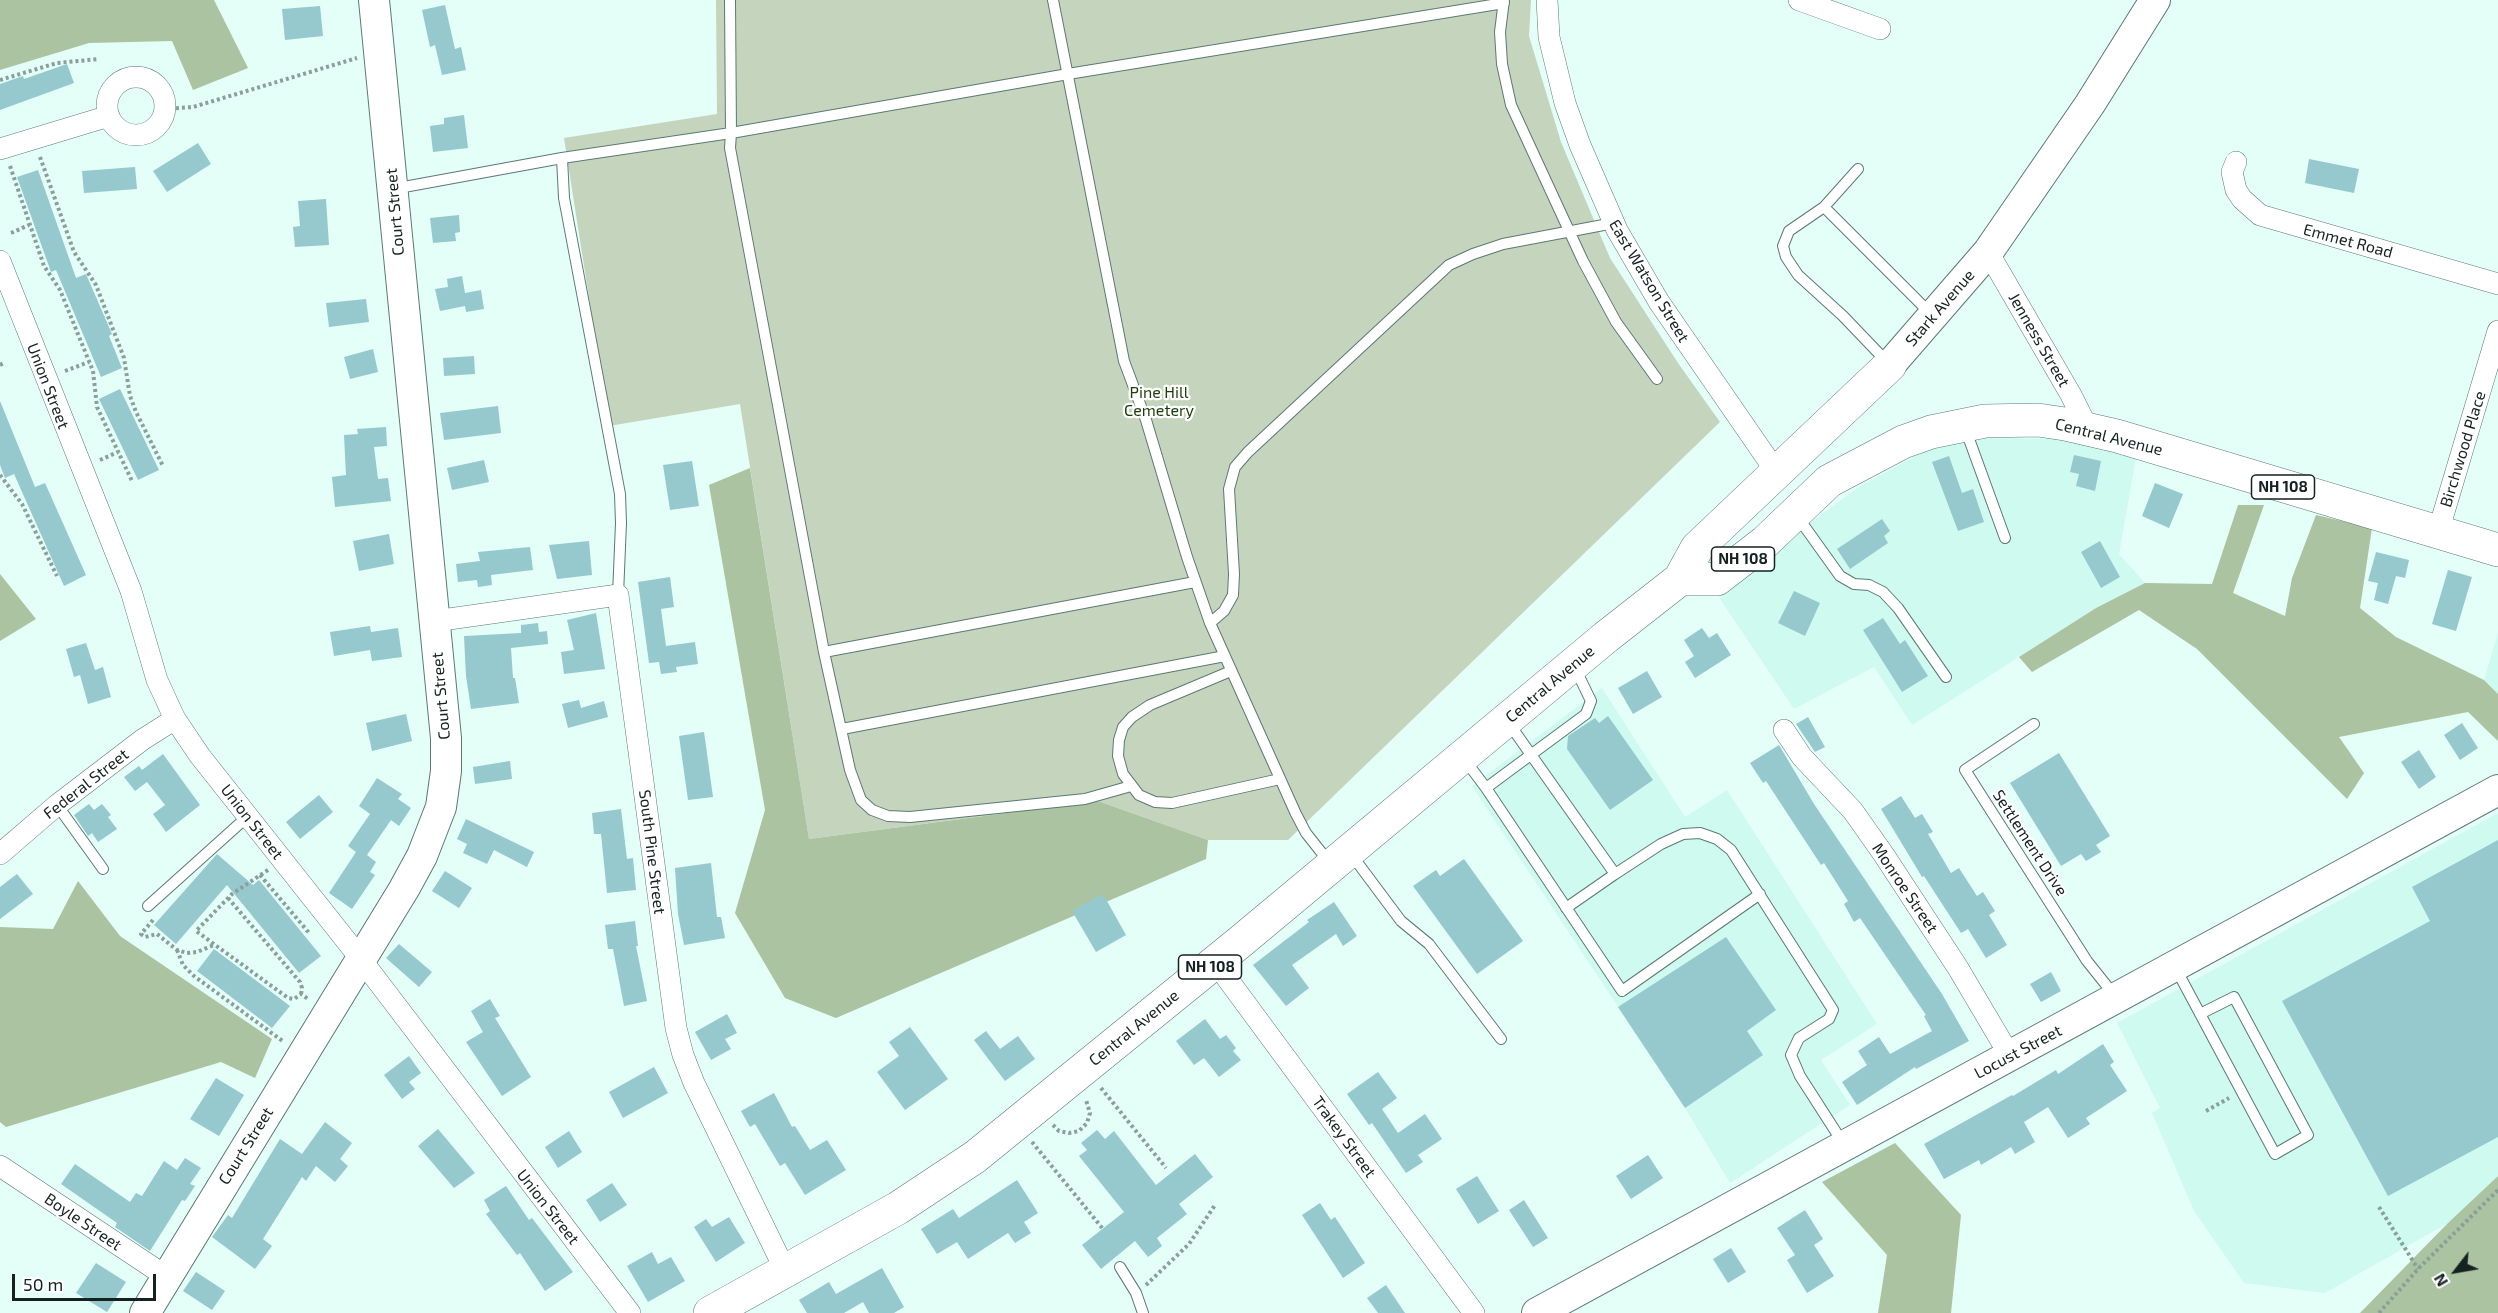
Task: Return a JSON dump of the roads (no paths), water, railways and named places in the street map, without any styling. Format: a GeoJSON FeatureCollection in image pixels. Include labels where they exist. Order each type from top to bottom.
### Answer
{"type":"FeatureCollection","features":[{"type":"Feature","properties":{"kind":"main road","name":"Stark Avenue"},"geometry":{"type":"LineString","coordinates":[[1680,579],[1697,548],[1890,365]]}},
{"type":"Feature","properties":{"kind":"main road","name":"Central Avenue"},"geometry":{"type":"LineString","coordinates":[[724,1309],[785,1270],[898,1208],[975,1157],[1341,859],[1573,664],[1680,579],[1717,579],[1765,542],[1829,481],[1877,454],[1931,432],[1963,423],[2030,420],[2088,429],[2498,549]]}},
{"type":"Feature","properties":{"kind":"main road"},"geometry":{"type":"LineString","coordinates":[[1777,473],[1796,513]]}},
{"type":"Feature","properties":{"kind":"street","name":"Court Street"},"geometry":{"type":"LineString","coordinates":[[145,1313],[422,856],[441,807],[446,771],[446,738],[374,0]]}},
{"type":"Feature","properties":{"kind":"street","name":"East Watson Street"},"geometry":{"type":"LineString","coordinates":[[1547,0],[1549,37],[1559,84],[1580,146],[1614,223],[1659,302],[1777,473]]}},
{"type":"Feature","properties":{"kind":"street"},"geometry":{"type":"LineString","coordinates":[[1799,0],[1880,29]]}},
{"type":"Feature","properties":{"kind":"street","name":"Stark Avenue"},"geometry":{"type":"LineString","coordinates":[[1890,365],[1988,252],[2090,104],[2155,0]]}},
{"type":"Feature","properties":{"kind":"street"},"geometry":{"type":"LineString","coordinates":[[127,77],[146,78],[155,85],[162,98],[164,109],[162,120],[157,127],[139,136],[118,129],[109,116],[107,102],[112,89],[127,77]]}},
{"type":"Feature","properties":{"kind":"street"},"geometry":{"type":"LineString","coordinates":[[5,157],[109,116]]}},
{"type":"Feature","properties":{"kind":"street","name":"Emmet Road"},"geometry":{"type":"LineString","coordinates":[[2236,162],[2232,172],[2236,190],[2242,199],[2260,215],[2498,284]]}},
{"type":"Feature","properties":{"kind":"street","name":"Jenness Street"},"geometry":{"type":"LineString","coordinates":[[1988,252],[2066,385],[2088,429]]}},
{"type":"Feature","properties":{"kind":"street","name":"Union Street"},"geometry":{"type":"LineString","coordinates":[[0,261],[131,591],[158,680],[175,719],[200,756],[360,958],[630,1313]]}},
{"type":"Feature","properties":{"kind":"street","name":"Birchwood Place"},"geometry":{"type":"LineString","coordinates":[[2438,532],[2498,332]]}},
{"type":"Feature","properties":{"kind":"street"},"geometry":{"type":"LineString","coordinates":[[435,621],[618,595]]}},
{"type":"Feature","properties":{"kind":"street","name":"South Pine Street"},"geometry":{"type":"LineString","coordinates":[[618,595],[676,1028],[694,1083],[785,1270]]}},
{"type":"Feature","properties":{"kind":"street","name":"Federal Street"},"geometry":{"type":"LineString","coordinates":[[0,854],[57,805],[142,740],[175,719]]}},
{"type":"Feature","properties":{"kind":"street","name":"Monroe Street"},"geometry":{"type":"LineString","coordinates":[[1784,730],[1802,757],[1853,812],[1878,846],[1958,968],[2010,1056]]}},
{"type":"Feature","properties":{"kind":"street","name":"Locust Street"},"geometry":{"type":"LineString","coordinates":[[1537,1313],[1567,1301],[1845,1145],[2498,790]]}},
{"type":"Feature","properties":{"kind":"street","name":"Trakey Street"},"geometry":{"type":"LineString","coordinates":[[1215,962],[1474,1313]]}},
{"type":"Feature","properties":{"kind":"street","name":"Boyle Street"},"geometry":{"type":"LineString","coordinates":[[0,1166],[166,1277]]}},
{"type":"Feature","properties":{"kind":"lane"},"geometry":{"type":"LineString","coordinates":[[730,0],[730,148],[824,652],[850,770],[861,800],[872,810],[888,816],[910,817],[1085,799],[1131,786]]}},
{"type":"Feature","properties":{"kind":"lane"},"geometry":{"type":"LineString","coordinates":[[1053,0],[1124,361],[1146,420],[1210,623],[1306,833],[1341,859],[1401,921],[1429,944],[1502,1039]]}},
{"type":"Feature","properties":{"kind":"lane"},"geometry":{"type":"LineString","coordinates":[[393,189],[562,158],[731,133],[1504,1],[1500,32],[1502,64],[1511,105],[1569,232],[1616,322],[1657,379]]}},
{"type":"Feature","properties":{"kind":"lane"},"geometry":{"type":"LineString","coordinates":[[562,158],[564,198],[620,494],[618,595]]}},
{"type":"Feature","properties":{"kind":"lane"},"geometry":{"type":"LineString","coordinates":[[1858,169],[1824,207],[1789,231],[1783,246],[1786,257],[1798,275],[1843,316],[1890,365]]}},
{"type":"Feature","properties":{"kind":"lane"},"geometry":{"type":"LineString","coordinates":[[1824,207],[1934,317]]}},
{"type":"Feature","properties":{"kind":"lane"},"geometry":{"type":"LineString","coordinates":[[1210,623],[1224,611],[1233,596],[1234,574],[1229,489],[1235,467],[1248,452],[1449,265],[1503,244],[1614,223]]}},
{"type":"Feature","properties":{"kind":"lane"},"geometry":{"type":"LineString","coordinates":[[1963,423],[2005,538]]}},
{"type":"Feature","properties":{"kind":"lane"},"geometry":{"type":"LineString","coordinates":[[1796,513],[1840,576],[1854,584],[1869,585],[1883,592],[1898,608],[1946,677]]}},
{"type":"Feature","properties":{"kind":"lane"},"geometry":{"type":"LineString","coordinates":[[824,652],[1196,582]]}},
{"type":"Feature","properties":{"kind":"lane"},"geometry":{"type":"LineString","coordinates":[[842,729],[1225,656]]}},
{"type":"Feature","properties":{"kind":"lane"},"geometry":{"type":"LineString","coordinates":[[1486,788],[1586,714],[1591,701],[1573,664]]}},
{"type":"Feature","properties":{"kind":"lane"},"geometry":{"type":"LineString","coordinates":[[1231,671],[1150,705],[1132,717],[1123,727],[1119,740],[1118,756],[1123,774],[1139,795],[1155,802],[1172,803],[1280,779]]}},
{"type":"Feature","properties":{"kind":"lane"},"geometry":{"type":"LineString","coordinates":[[1507,720],[1615,874]]}},
{"type":"Feature","properties":{"kind":"lane","name":"Settlement Drive"},"geometry":{"type":"LineString","coordinates":[[2034,724],[1965,770],[2087,961],[2117,999]]}},
{"type":"Feature","properties":{"kind":"lane"},"geometry":{"type":"LineString","coordinates":[[1463,757],[1622,991],[1760,894]]}},
{"type":"Feature","properties":{"kind":"lane"},"geometry":{"type":"LineString","coordinates":[[57,805],[103,869]]}},
{"type":"Feature","properties":{"kind":"lane"},"geometry":{"type":"LineString","coordinates":[[148,906],[247,817]]}},
{"type":"Feature","properties":{"kind":"lane"},"geometry":{"type":"LineString","coordinates":[[1566,908],[1660,844],[1683,834],[1700,833],[1718,839],[1731,850],[1833,1010],[1830,1019],[1799,1038],[1791,1055],[1800,1076],[1845,1145]]}},
{"type":"Feature","properties":{"kind":"lane"},"geometry":{"type":"LineString","coordinates":[[2175,967],[2200,1014],[2242,1091],[2275,1154],[2308,1135],[2234,997],[2200,1014]]}},
{"type":"Feature","properties":{"kind":"lane"},"geometry":{"type":"LineString","coordinates":[[1120,1267],[1136,1293],[1143,1313]]}},
{"type":"Feature","properties":{"kind":"park label","name":"Pine Hill Cemetery"},"geometry":{"type":"Point","coordinates":[1159,402]}}]}
